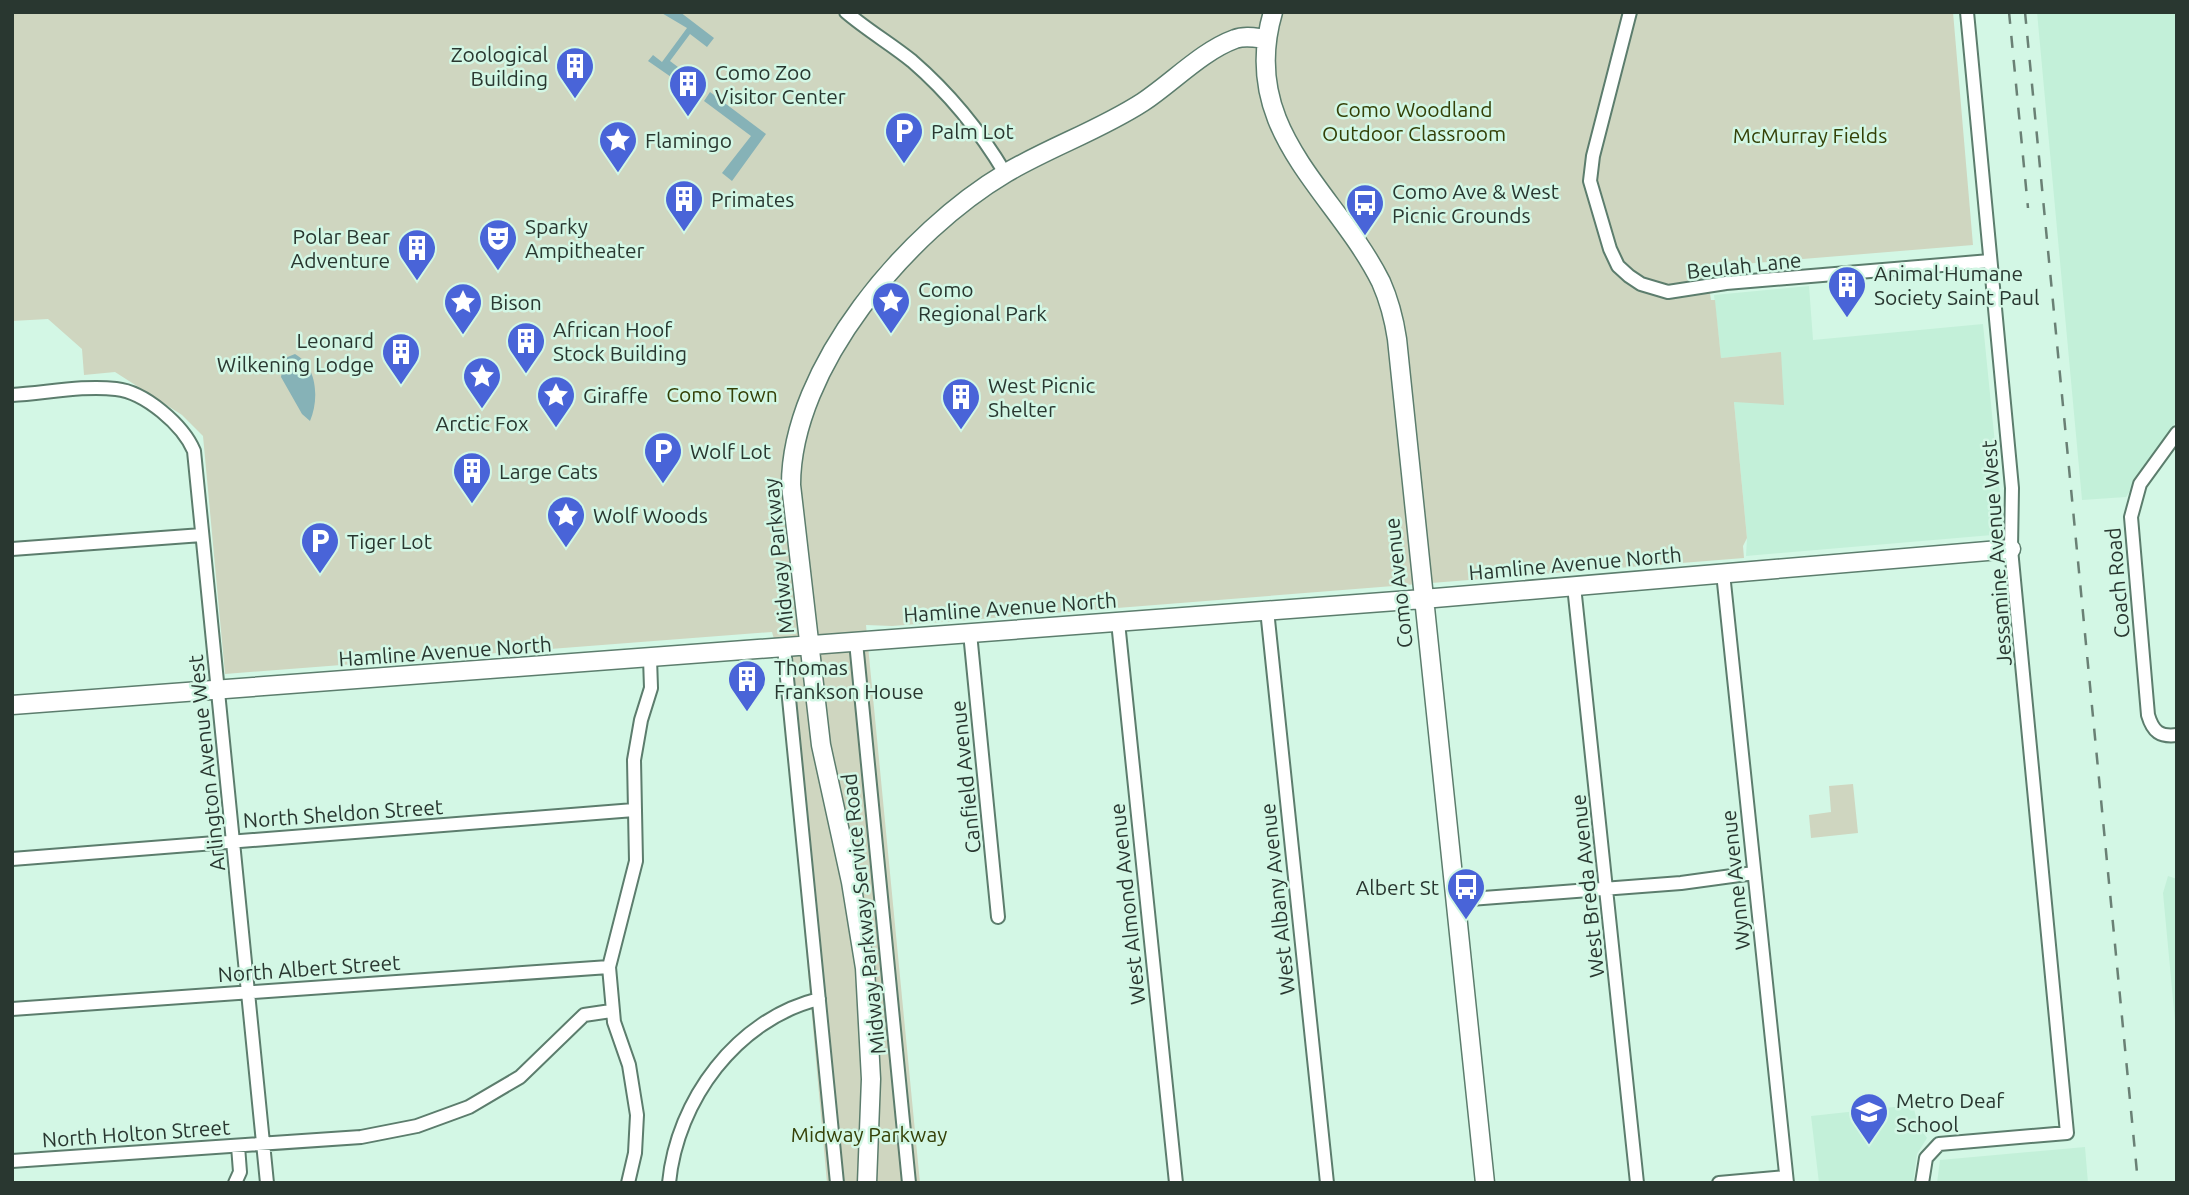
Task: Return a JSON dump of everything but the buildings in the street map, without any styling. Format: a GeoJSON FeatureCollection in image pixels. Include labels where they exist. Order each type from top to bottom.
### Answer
{"type":"FeatureCollection","features":[{"type":"Feature","properties":{"kind":"street"},"geometry":{"type":"LineString","coordinates":[[846,12],[911,60],[942,89],[968,119],[1005,173]]}},
{"type":"Feature","properties":{"kind":"street","name":"Como Avenue"},"geometry":{"type":"LineString","coordinates":[[1273,12],[1267,39],[1269,88],[1284,139],[1375,271],[1392,314],[1399,355],[1485,1183]]}},
{"type":"Feature","properties":{"kind":"street","name":"Beulah Lane"},"geometry":{"type":"LineString","coordinates":[[1630,12],[1593,156],[1590,181],[1604,235],[1618,265],[1641,284],[1668,292],[1726,284],[1990,261]]}},
{"type":"Feature","properties":{"kind":"street","name":"Jessamine Avenue West"},"geometry":{"type":"LineString","coordinates":[[1922,1183],[1926,1158],[1932,1148],[1939,1144],[2067,1133],[2011,549],[2012,488],[1967,12]]}},
{"type":"Feature","properties":{"kind":"street","name":"Midway Parkway"},"geometry":{"type":"LineString","coordinates":[[867,1183],[871,1079],[865,968],[851,882],[821,745],[791,485],[795,437],[805,408],[856,314],[898,262],[934,228],[1005,173],[1142,103],[1234,39],[1267,39]]}},
{"type":"Feature","properties":{"kind":"street","name":"Arlington Avenue West"},"geometry":{"type":"LineString","coordinates":[[12,395],[108,388],[132,394],[168,416],[186,435],[195,461],[267,1183]]}},
{"type":"Feature","properties":{"kind":"street","name":"Coach Road"},"geometry":{"type":"LineString","coordinates":[[2170,735],[2151,725],[2148,715],[2131,517],[2140,484],[2177,433]]}},
{"type":"Feature","properties":{"kind":"street"},"geometry":{"type":"LineString","coordinates":[[12,549],[202,535]]}},
{"type":"Feature","properties":{"kind":"street","name":"Hamline Avenue North"},"geometry":{"type":"LineString","coordinates":[[12,705],[1423,599],[2011,549]]}},
{"type":"Feature","properties":{"kind":"street","name":"Wynne Avenue"},"geometry":{"type":"LineString","coordinates":[[1723,573],[1786,1180]]}},
{"type":"Feature","properties":{"kind":"street","name":"West Breda Avenue"},"geometry":{"type":"LineString","coordinates":[[1574,586],[1637,1183]]}},
{"type":"Feature","properties":{"kind":"street","name":"West Albany Avenue"},"geometry":{"type":"LineString","coordinates":[[1267,610],[1328,1183]]}},
{"type":"Feature","properties":{"kind":"street","name":"West Almond Avenue"},"geometry":{"type":"LineString","coordinates":[[1118,622],[1176,1183]]}},
{"type":"Feature","properties":{"kind":"street","name":"Canfield Avenue"},"geometry":{"type":"LineString","coordinates":[[970,633],[998,917]]}},
{"type":"Feature","properties":{"kind":"street","name":"Midway Parkway Service Road"},"geometry":{"type":"LineString","coordinates":[[856,642],[909,1183]]}},
{"type":"Feature","properties":{"kind":"street"},"geometry":{"type":"LineString","coordinates":[[784,648],[837,1183]]}},
{"type":"Feature","properties":{"kind":"street"},"geometry":{"type":"LineString","coordinates":[[628,1183],[637,1133],[636,1096],[611,1011],[609,967],[636,861],[634,760],[640,720],[651,688],[650,658]]}},
{"type":"Feature","properties":{"kind":"street","name":"North Sheldon Street"},"geometry":{"type":"LineString","coordinates":[[12,859],[634,810]]}},
{"type":"Feature","properties":{"kind":"street"},"geometry":{"type":"LineString","coordinates":[[1457,900],[1608,889],[1754,873]]}},
{"type":"Feature","properties":{"kind":"street","name":"North Albert Street"},"geometry":{"type":"LineString","coordinates":[[12,1009],[609,967]]}},
{"type":"Feature","properties":{"kind":"street"},"geometry":{"type":"LineString","coordinates":[[669,1183],[691,1108],[725,1056],[774,1018],[819,999]]}},
{"type":"Feature","properties":{"kind":"street","name":"North Holton Street"},"geometry":{"type":"LineString","coordinates":[[12,1161],[361,1137],[444,1118],[494,1094],[520,1077],[584,1015],[611,1011]]}},
{"type":"Feature","properties":{"kind":"street"},"geometry":{"type":"LineString","coordinates":[[235,1183],[240,1172],[238,1146]]}},
{"type":"Feature","properties":{"kind":"street"},"geometry":{"type":"LineString","coordinates":[[1719,1183],[1786,1180]]}},
{"type":"Feature","properties":{"kind":"shaded area"},"geometry":{"type":"Polygon","coordinates":[[[2037,12],[2177,12],[2177,420],[2126,497],[2082,500],[2037,12]]]}},
{"type":"Feature","properties":{"kind":"shaded area"},"geometry":{"type":"Polygon","coordinates":[[[1809,286],[1813,340],[1983,324],[2004,534],[1746,556],[1747,538],[1734,402],[1780,352],[1721,358],[1714,295],[1809,286]]]}},
{"type":"Feature","properties":{"kind":"shaded area"},"geometry":{"type":"Polygon","coordinates":[[[2168,876],[2177,879],[2177,1042],[2163,893],[2168,876]]]}},
{"type":"Feature","properties":{"kind":"shaded area","name":"Metro Deaf School"},"geometry":{"type":"Polygon","coordinates":[[[1913,1105],[1918,1125],[1927,1138],[1917,1154],[1913,1183],[1819,1183],[1811,1116],[1913,1105]]]}},
{"type":"Feature","properties":{"kind":"shaded area"},"geometry":{"type":"Polygon","coordinates":[[[2085,1147],[2088,1183],[1937,1183],[1940,1160],[2085,1147]]]}},
{"type":"Feature","properties":{"kind":"green space","name":"Como Regional Park"},"geometry":{"type":"Polygon","coordinates":[[[12,12],[1953,12],[1973,245],[1706,267],[1711,300],[1715,300],[1721,358],[1781,352],[1784,405],[1734,402],[1747,538],[1743,546],[1744,558],[892,626],[866,625],[920,1183],[827,1183],[780,660],[772,632],[225,674],[203,436],[182,415],[115,372],[84,375],[82,349],[48,319],[12,321],[12,12]]]}},
{"type":"Feature","properties":{"kind":"green space"},"geometry":{"type":"Polygon","coordinates":[[[1853,784],[1858,833],[1811,838],[1809,815],[1831,812],[1829,786],[1853,784]]]}},
{"type":"Feature","properties":{"kind":"water"},"geometry":{"type":"Polygon","coordinates":[[[660,12],[680,12],[714,38],[707,47],[690,34],[670,61],[703,86],[697,95],[648,61],[653,55],[662,62],[687,28],[660,12]]]}},
{"type":"Feature","properties":{"kind":"water"},"geometry":{"type":"Polygon","coordinates":[[[710,92],[766,134],[732,181],[722,173],[751,136],[704,101],[710,92]]]}},
{"type":"Feature","properties":{"kind":"water"},"geometry":{"type":"Polygon","coordinates":[[[295,354],[303,360],[312,375],[315,404],[310,421],[302,414],[281,377],[285,358],[295,354]]]}},
{"type":"Feature","properties":{"kind":"railway"},"geometry":{"type":"LineString","coordinates":[[2009,12],[2028,208]]}},
{"type":"Feature","properties":{"kind":"railway"},"geometry":{"type":"LineString","coordinates":[[2025,12],[2138,1183]]}},
{"type":"Feature","properties":{"kind":"place","name":"Zoological Building"},"geometry":{"type":"Point","coordinates":[575,100]}},
{"type":"Feature","properties":{"kind":"place","name":"Como Zoo Visitor Center"},"geometry":{"type":"Point","coordinates":[688,118]}},
{"type":"Feature","properties":{"kind":"place","name":"Palm Lot"},"geometry":{"type":"Point","coordinates":[904,165]}},
{"type":"Feature","properties":{"kind":"place","name":"Flamingo"},"geometry":{"type":"Point","coordinates":[618,174]}},
{"type":"Feature","properties":{"kind":"place","name":"Primates"},"geometry":{"type":"Point","coordinates":[684,233]}},
{"type":"Feature","properties":{"kind":"place","name":"Como Ave & West Picnic Grounds"},"geometry":{"type":"Point","coordinates":[1365,237]}},
{"type":"Feature","properties":{"kind":"place","name":"Sparky Ampitheater"},"geometry":{"type":"Point","coordinates":[498,272]}},
{"type":"Feature","properties":{"kind":"place","name":"Polar Bear Adventure"},"geometry":{"type":"Point","coordinates":[417,282]}},
{"type":"Feature","properties":{"kind":"place","name":"Animal Humane Society Saint Paul"},"geometry":{"type":"Point","coordinates":[1847,319]}},
{"type":"Feature","properties":{"kind":"place","name":"Como Regional Park"},"geometry":{"type":"Point","coordinates":[891,335]}},
{"type":"Feature","properties":{"kind":"place","name":"Bison"},"geometry":{"type":"Point","coordinates":[463,336]}},
{"type":"Feature","properties":{"kind":"place","name":"African Hoof Stock Building"},"geometry":{"type":"Point","coordinates":[526,375]}},
{"type":"Feature","properties":{"kind":"place","name":"Leonard Wilkening Lodge"},"geometry":{"type":"Point","coordinates":[401,386]}},
{"type":"Feature","properties":{"kind":"place","name":"Arctic Fox"},"geometry":{"type":"Point","coordinates":[482,410]}},
{"type":"Feature","properties":{"kind":"place","name":"Giraffe"},"geometry":{"type":"Point","coordinates":[556,429]}},
{"type":"Feature","properties":{"kind":"place","name":"West Picnic Shelter"},"geometry":{"type":"Point","coordinates":[961,431]}},
{"type":"Feature","properties":{"kind":"place","name":"Wolf Lot"},"geometry":{"type":"Point","coordinates":[663,485]}},
{"type":"Feature","properties":{"kind":"place","name":"Large Cats"},"geometry":{"type":"Point","coordinates":[472,505]}},
{"type":"Feature","properties":{"kind":"place","name":"Wolf Woods"},"geometry":{"type":"Point","coordinates":[566,549]}},
{"type":"Feature","properties":{"kind":"place","name":"Tiger Lot"},"geometry":{"type":"Point","coordinates":[320,575]}},
{"type":"Feature","properties":{"kind":"place","name":"Thomas Frankson House"},"geometry":{"type":"Point","coordinates":[747,713]}},
{"type":"Feature","properties":{"kind":"place","name":"Albert St"},"geometry":{"type":"Point","coordinates":[1466,921]}},
{"type":"Feature","properties":{"kind":"place","name":"Metro Deaf School"},"geometry":{"type":"Point","coordinates":[1869,1146]}},
{"type":"Feature","properties":{"kind":"park label","name":"Como Woodland Outdoor Classroom"},"geometry":{"type":"Point","coordinates":[1414,121]}},
{"type":"Feature","properties":{"kind":"park label","name":"McMurray Fields"},"geometry":{"type":"Point","coordinates":[1810,135]}},
{"type":"Feature","properties":{"kind":"park label","name":"Como Town"},"geometry":{"type":"Point","coordinates":[722,394]}}]}
